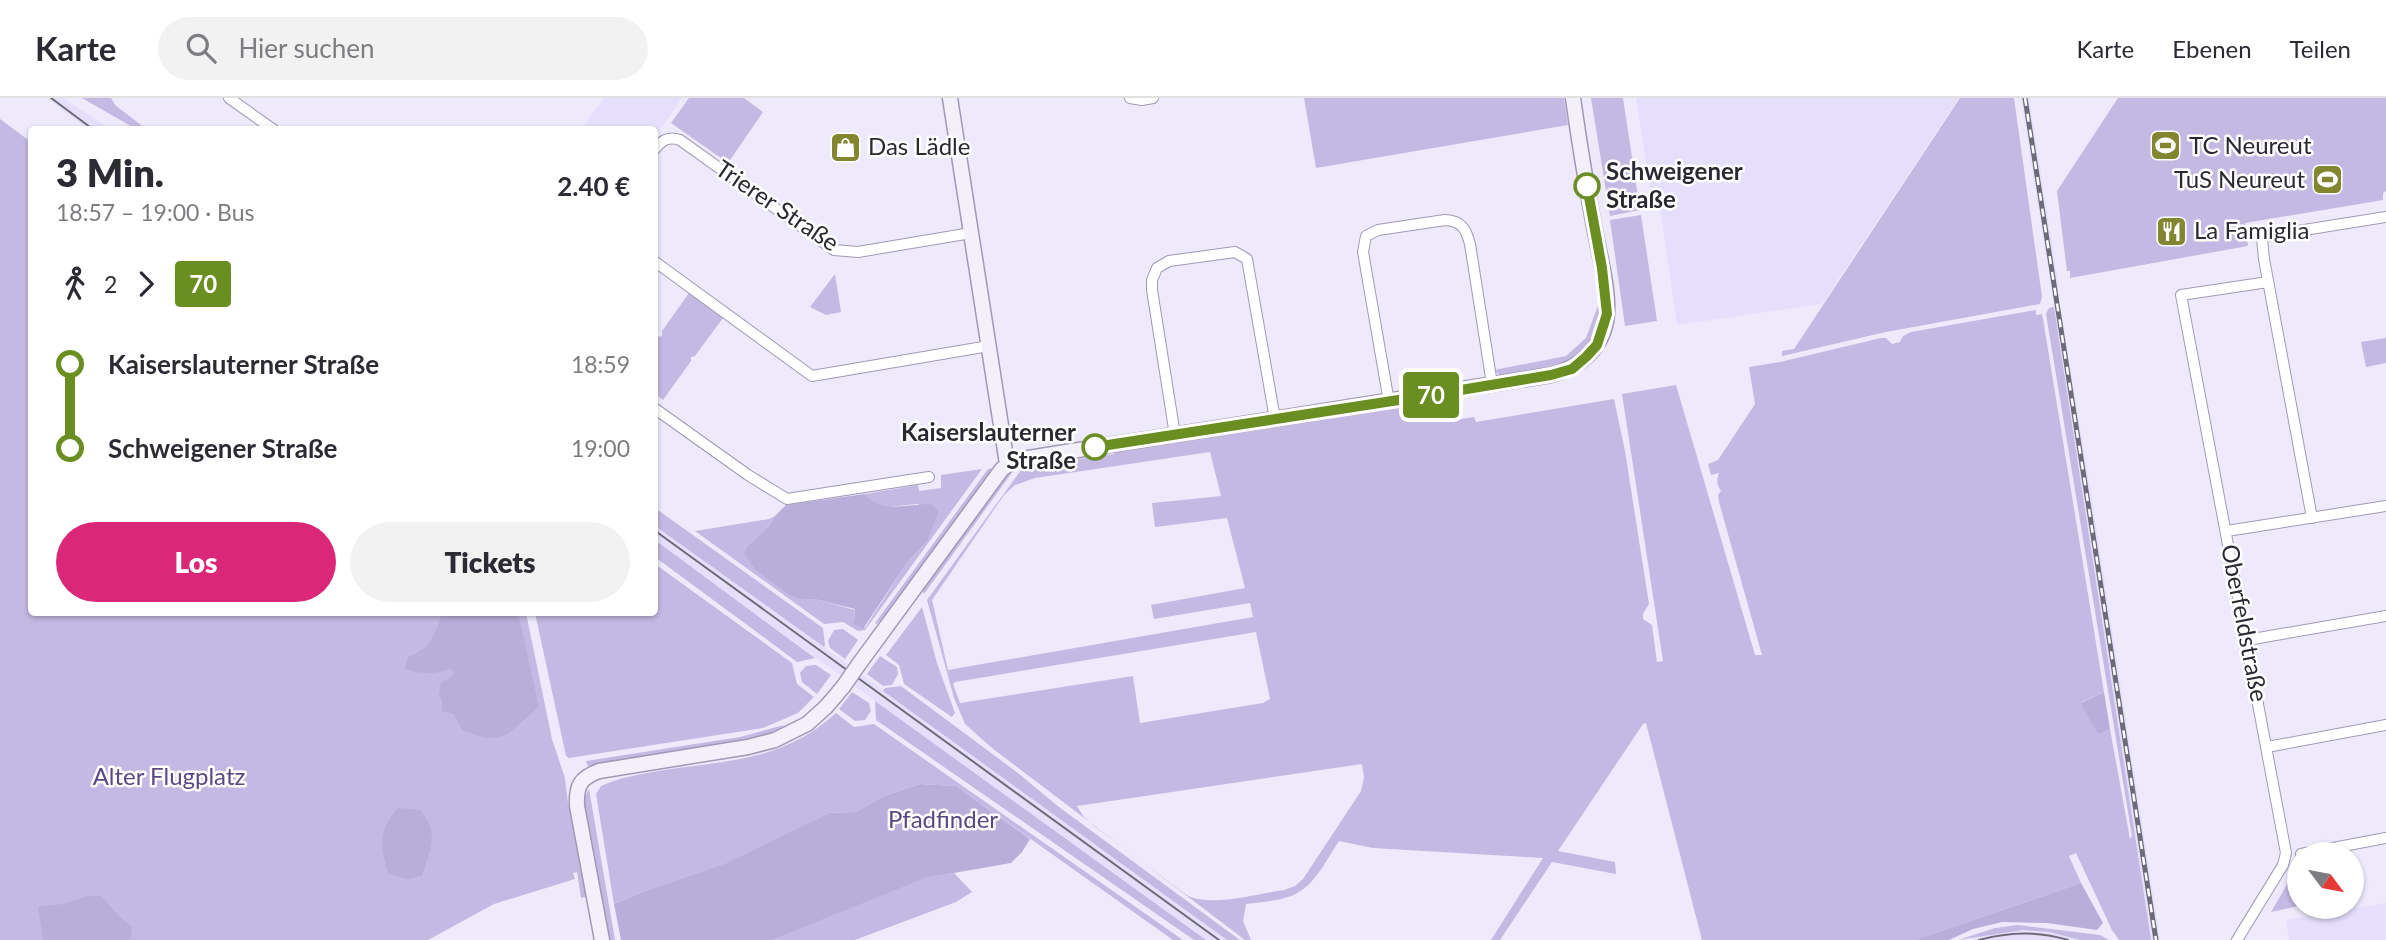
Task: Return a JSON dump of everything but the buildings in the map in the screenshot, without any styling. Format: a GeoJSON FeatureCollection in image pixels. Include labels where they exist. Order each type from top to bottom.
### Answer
{"type":"FeatureCollection","features":[{"type":"Feature","properties":{"kind":"main road"},"geometry":{"type":"LineString","coordinates":[[950,98],[1007,464]]}},
{"type":"Feature","properties":{"kind":"main road"},"geometry":{"type":"LineString","coordinates":[[602,940],[577,806],[578,785],[585,777],[599,771],[748,747],[775,740],[807,724],[843,687],[1007,464],[1022,458],[1551,375],[1572,369],[1592,352],[1604,327],[1607,314],[1606,295],[1573,98]]}},
{"type":"Feature","properties":{"kind":"street"},"geometry":{"type":"LineString","coordinates":[[229,98],[268,126]]}},
{"type":"Feature","properties":{"kind":"street"},"geometry":{"type":"LineString","coordinates":[[1130,98],[1153,98]]}},
{"type":"Feature","properties":{"kind":"street","name":"Trierer Straße"},"geometry":{"type":"LineString","coordinates":[[658,146],[664,140],[680,140],[834,250],[858,252],[971,233]]}},
{"type":"Feature","properties":{"kind":"street"},"geometry":{"type":"LineString","coordinates":[[2312,519],[2261,243],[2266,236],[2386,217]]}},
{"type":"Feature","properties":{"kind":"street"},"geometry":{"type":"LineString","coordinates":[[1389,402],[1363,252],[1366,236],[1378,230],[1446,220],[1455,221],[1465,228],[1470,244],[1492,384]]}},
{"type":"Feature","properties":{"kind":"street"},"geometry":{"type":"LineString","coordinates":[[1175,435],[1152,279],[1157,268],[1170,261],[1235,252],[1247,259],[1275,419]]}},
{"type":"Feature","properties":{"kind":"street"},"geometry":{"type":"LineString","coordinates":[[658,264],[812,376],[989,346]]}},
{"type":"Feature","properties":{"kind":"street","name":"Oberfeldstraße"},"geometry":{"type":"LineString","coordinates":[[2268,282],[2181,295],[2286,857]]}},
{"type":"Feature","properties":{"kind":"street"},"geometry":{"type":"LineString","coordinates":[[658,411],[764,487],[787,499],[929,477]]}},
{"type":"Feature","properties":{"kind":"street"},"geometry":{"type":"LineString","coordinates":[[2227,531],[2386,506]]}},
{"type":"Feature","properties":{"kind":"street"},"geometry":{"type":"LineString","coordinates":[[2247,640],[2386,616]]}},
{"type":"Feature","properties":{"kind":"street"},"geometry":{"type":"LineString","coordinates":[[2267,747],[2386,725]]}},
{"type":"Feature","properties":{"kind":"street"},"geometry":{"type":"LineString","coordinates":[[2364,842],[2386,838]]}},
{"type":"Feature","properties":{"kind":"street"},"geometry":{"type":"LineString","coordinates":[[2238,940],[2286,857]]}},
{"type":"Feature","properties":{"kind":"shaded area"},"geometry":{"type":"Polygon","coordinates":[[[47,98],[63,98],[105,126],[83,126],[47,98]]]}},
{"type":"Feature","properties":{"kind":"shaded area"},"geometry":{"type":"Polygon","coordinates":[[[604,98],[682,98],[658,133],[658,126],[583,126],[604,98]]]}},
{"type":"Feature","properties":{"kind":"shaded area"},"geometry":{"type":"Polygon","coordinates":[[[1636,98],[1959,98],[1822,304],[1677,325],[1660,207],[1653,207],[1636,98]]]}},
{"type":"Feature","properties":{"kind":"shaded area"},"geometry":{"type":"Polygon","coordinates":[[[2021,98],[2029,98],[2059,299],[2053,300],[2021,98]]]}},
{"type":"Feature","properties":{"kind":"shaded area"},"geometry":{"type":"Polygon","coordinates":[[[2060,306],[2160,940],[2151,940],[2054,307],[2060,306]]]}},
{"type":"Feature","properties":{"kind":"shaded area"},"geometry":{"type":"Polygon","coordinates":[[[658,528],[1227,940],[1206,940],[658,542],[658,528]]]}},
{"type":"Feature","properties":{"kind":"shaded area"},"geometry":{"type":"Polygon","coordinates":[[[2386,903],[2386,940],[2289,940],[2286,920],[2364,919],[2364,907],[2386,903]]]}},
{"type":"Feature","properties":{"kind":"shaded area"},"geometry":{"type":"Polygon","coordinates":[[[2023,930],[2049,932],[2080,940],[1968,940],[1988,934],[2023,930]]]}},
{"type":"Feature","properties":{"kind":"green space"},"geometry":{"type":"Polygon","coordinates":[[[82,98],[111,98],[115,105],[141,126],[131,126],[82,98]]]}},
{"type":"Feature","properties":{"kind":"green space"},"geometry":{"type":"Polygon","coordinates":[[[689,98],[744,98],[763,112],[728,163],[671,123],[689,98]]]}},
{"type":"Feature","properties":{"kind":"green space"},"geometry":{"type":"Polygon","coordinates":[[[1304,98],[1564,98],[1568,125],[1316,168],[1304,98]]]}},
{"type":"Feature","properties":{"kind":"green space"},"geometry":{"type":"Polygon","coordinates":[[[1591,98],[1623,98],[1640,210],[1610,216],[1591,98]]]}},
{"type":"Feature","properties":{"kind":"green space"},"geometry":{"type":"Polygon","coordinates":[[[1960,98],[2014,98],[2042,297],[2040,304],[1886,332],[1782,356],[1782,351],[1794,349],[1960,98]]]}},
{"type":"Feature","properties":{"kind":"green space","name":"TC Neureut"},"geometry":{"type":"Polygon","coordinates":[[[2118,98],[2386,98],[2386,191],[2383,193],[2383,200],[2245,223],[2248,246],[2070,278],[2057,191],[2118,98]]]}},
{"type":"Feature","properties":{"kind":"green space","name":"Alter Flugplatz"},"geometry":{"type":"Polygon","coordinates":[[[0,119],[28,140],[28,616],[527,616],[552,739],[565,778],[588,896],[581,898],[577,872],[573,873],[575,879],[494,904],[428,940],[0,940],[0,119]]]}},
{"type":"Feature","properties":{"kind":"green space"},"geometry":{"type":"Polygon","coordinates":[[[1641,215],[1657,321],[1625,326],[1610,220],[1641,215]]]}},
{"type":"Feature","properties":{"kind":"green space"},"geometry":{"type":"Polygon","coordinates":[[[835,274],[841,312],[826,315],[810,307],[835,274]]]}},
{"type":"Feature","properties":{"kind":"green space"},"geometry":{"type":"Polygon","coordinates":[[[689,293],[723,318],[695,356],[691,357],[691,361],[663,400],[658,396],[658,337],[662,336],[662,331],[689,293]]]}},
{"type":"Feature","properties":{"kind":"green space"},"geometry":{"type":"Polygon","coordinates":[[[1599,303],[1601,317],[1593,342],[1572,364],[1503,378],[1494,370],[1566,356],[1586,338],[1599,303]]]}},
{"type":"Feature","properties":{"kind":"green space"},"geometry":{"type":"Polygon","coordinates":[[[2054,307],[2151,940],[2119,940],[2076,853],[2069,856],[2081,883],[1915,940],[1702,940],[1646,723],[1558,851],[1615,862],[1616,874],[1552,862],[1500,940],[1491,940],[1543,858],[1373,848],[1339,841],[1319,873],[1299,892],[1280,899],[1246,904],[1243,921],[1251,940],[1245,940],[1136,857],[1188,896],[1198,899],[1235,899],[1295,886],[1303,879],[1361,791],[1364,777],[1362,764],[1077,806],[1090,822],[992,748],[965,724],[954,698],[927,600],[1021,470],[1031,466],[1114,454],[1114,450],[1425,401],[1430,410],[1436,410],[1453,420],[1474,417],[1476,422],[1614,399],[1649,604],[1643,619],[1652,625],[1657,662],[1663,661],[1622,394],[1676,385],[1755,655],[1762,655],[1719,502],[1719,473],[1711,475],[1708,464],[1718,460],[1755,404],[1749,367],[1881,338],[1886,338],[1892,344],[1900,342],[1903,336],[1911,332],[2036,310],[2036,315],[2042,314],[2043,319],[2104,692],[2082,702],[2098,735],[2110,729],[2130,839],[2132,836],[2046,314],[2049,308],[2054,307]],[[1210,452],[1035,478],[1015,485],[1004,495],[932,600],[948,670],[1253,617],[1250,603],[1154,619],[1151,605],[1245,588],[1227,518],[1155,527],[1152,503],[1221,496],[1210,452]],[[1256,632],[953,684],[960,703],[1133,676],[1140,723],[1263,703],[1270,699],[1256,632]]]}},
{"type":"Feature","properties":{"kind":"green space"},"geometry":{"type":"Polygon","coordinates":[[[2386,338],[2386,363],[2366,367],[2361,342],[2386,338]]]}},
{"type":"Feature","properties":{"kind":"green space"},"geometry":{"type":"Polygon","coordinates":[[[995,468],[897,602],[877,624],[875,623],[988,469],[995,468]]]}},
{"type":"Feature","properties":{"kind":"green space"},"geometry":{"type":"Polygon","coordinates":[[[982,469],[865,630],[858,631],[843,622],[824,624],[695,531],[775,516],[769,527],[798,599],[814,599],[855,610],[854,617],[865,628],[908,561],[927,541],[919,504],[883,505],[870,500],[865,494],[918,485],[919,491],[941,488],[941,475],[982,469]]]}},
{"type":"Feature","properties":{"kind":"green space"},"geometry":{"type":"Polygon","coordinates":[[[1007,471],[1011,474],[924,594],[922,589],[1007,471]]]}},
{"type":"Feature","properties":{"kind":"green space"},"geometry":{"type":"Polygon","coordinates":[[[865,494],[871,500],[887,506],[931,504],[939,511],[927,541],[908,561],[863,629],[854,624],[855,609],[814,599],[799,599],[756,570],[744,554],[747,547],[769,527],[786,505],[865,494]]]}},
{"type":"Feature","properties":{"kind":"green space"},"geometry":{"type":"Polygon","coordinates":[[[658,510],[823,628],[824,647],[658,528],[658,510]]]}},
{"type":"Feature","properties":{"kind":"green space"},"geometry":{"type":"Polygon","coordinates":[[[658,542],[815,658],[797,662],[658,559],[658,542]]]}},
{"type":"Feature","properties":{"kind":"green space"},"geometry":{"type":"Polygon","coordinates":[[[658,566],[792,663],[797,684],[814,697],[798,713],[763,728],[569,758],[566,756],[536,616],[658,616],[658,566]]]}},
{"type":"Feature","properties":{"kind":"green space"},"geometry":{"type":"Polygon","coordinates":[[[922,607],[937,663],[955,713],[952,717],[904,684],[899,665],[886,655],[922,607]]]}},
{"type":"Feature","properties":{"kind":"green space"},"geometry":{"type":"Polygon","coordinates":[[[441,616],[519,616],[539,707],[505,735],[488,738],[462,730],[454,714],[442,711],[439,695],[441,683],[455,674],[451,668],[428,673],[405,669],[408,657],[427,645],[441,616]]]}},
{"type":"Feature","properties":{"kind":"green space"},"geometry":{"type":"Polygon","coordinates":[[[843,629],[858,640],[845,659],[830,648],[828,641],[834,630],[843,629]]]}},
{"type":"Feature","properties":{"kind":"green space"},"geometry":{"type":"Polygon","coordinates":[[[880,656],[897,667],[898,674],[892,685],[883,686],[867,674],[880,656]]]}},
{"type":"Feature","properties":{"kind":"green space"},"geometry":{"type":"Polygon","coordinates":[[[816,665],[831,675],[817,694],[802,682],[800,673],[806,666],[816,665]]]}},
{"type":"Feature","properties":{"kind":"green space"},"geometry":{"type":"Polygon","coordinates":[[[901,686],[1240,940],[1227,940],[883,691],[885,688],[901,686]]]}},
{"type":"Feature","properties":{"kind":"green space"},"geometry":{"type":"Polygon","coordinates":[[[852,692],[869,703],[871,711],[865,720],[855,721],[839,709],[852,692]]]}},
{"type":"Feature","properties":{"kind":"green space"},"geometry":{"type":"Polygon","coordinates":[[[2104,692],[2110,729],[2098,735],[2081,703],[2104,692]]]}},
{"type":"Feature","properties":{"kind":"green space"},"geometry":{"type":"Polygon","coordinates":[[[875,701],[1206,940],[1194,940],[876,720],[875,701]]]}},
{"type":"Feature","properties":{"kind":"green space"},"geometry":{"type":"Polygon","coordinates":[[[836,713],[854,727],[874,724],[1183,940],[1173,940],[956,786],[920,784],[884,796],[856,812],[829,813],[728,863],[614,904],[596,794],[601,786],[631,776],[755,756],[796,741],[836,713]]]}},
{"type":"Feature","properties":{"kind":"green space"},"geometry":{"type":"Polygon","coordinates":[[[784,725],[751,739],[693,751],[588,766],[586,761],[740,737],[784,725]]]}},
{"type":"Feature","properties":{"kind":"green space","name":"Pfadfinder"},"geometry":{"type":"Polygon","coordinates":[[[920,784],[956,786],[1030,839],[1011,863],[925,878],[773,940],[621,940],[614,904],[727,863],[829,813],[856,812],[884,796],[920,784]]]}},
{"type":"Feature","properties":{"kind":"green space"},"geometry":{"type":"Polygon","coordinates":[[[589,789],[615,940],[608,940],[583,814],[583,800],[589,789]]]}},
{"type":"Feature","properties":{"kind":"green space"},"geometry":{"type":"Polygon","coordinates":[[[398,808],[420,810],[430,826],[432,842],[422,876],[406,879],[388,873],[382,838],[387,824],[398,808]]]}},
{"type":"Feature","properties":{"kind":"green space"},"geometry":{"type":"Polygon","coordinates":[[[954,873],[972,892],[956,902],[855,940],[773,940],[924,878],[954,873]]]}},
{"type":"Feature","properties":{"kind":"green space"},"geometry":{"type":"Polygon","coordinates":[[[2081,883],[2103,923],[2097,930],[2047,923],[2002,922],[1973,929],[1949,940],[1915,940],[2081,883]]]}},
{"type":"Feature","properties":{"kind":"green space"},"geometry":{"type":"Polygon","coordinates":[[[2287,885],[2287,909],[2271,912],[2287,885]]]}},
{"type":"Feature","properties":{"kind":"green space"},"geometry":{"type":"Polygon","coordinates":[[[88,896],[101,896],[132,927],[128,940],[43,940],[38,907],[63,904],[88,896]]]}},
{"type":"Feature","properties":{"kind":"green space"},"geometry":{"type":"Polygon","coordinates":[[[2018,925],[2100,935],[2109,940],[2080,940],[2049,932],[2023,930],[1958,940],[1995,928],[2018,925]]]}},
{"type":"Feature","properties":{"kind":"tram line"},"geometry":{"type":"LineString","coordinates":[[51,98],[89,126]]}},
{"type":"Feature","properties":{"kind":"tram line"},"geometry":{"type":"LineString","coordinates":[[658,533],[1219,940]]}},
{"type":"Feature","properties":{"kind":"tram line"},"geometry":{"type":"LineString","coordinates":[[1979,940],[2024,934],[2068,940]]}},
{"type":"Feature","properties":{"kind":"railway"},"geometry":{"type":"LineString","coordinates":[[2025,98],[2156,940]]}},
{"type":"Feature","properties":{"kind":"bus line","name":"70"},"geometry":{"type":"LineString","coordinates":[[1095,447],[1431,395],[1572,369],[1597,345],[1607,314],[1602,268],[1587,186]]}},
{"type":"Feature","properties":{"kind":"place","name":"TC Neureut"},"geometry":{"type":"Point","coordinates":[2166,146]}},
{"type":"Feature","properties":{"kind":"place","name":"Das Lädle"},"geometry":{"type":"Point","coordinates":[845,147]}},
{"type":"Feature","properties":{"kind":"place","name":"TuS Neureut"},"geometry":{"type":"Point","coordinates":[2328,180]}},
{"type":"Feature","properties":{"kind":"place","name":"Schweigener Straße"},"geometry":{"type":"Point","coordinates":[1587,186]}},
{"type":"Feature","properties":{"kind":"place","name":"La Famiglia"},"geometry":{"type":"Point","coordinates":[2171,231]}},
{"type":"Feature","properties":{"kind":"place","name":"Kaiserslauterner Straße"},"geometry":{"type":"Point","coordinates":[1095,447]}}]}
